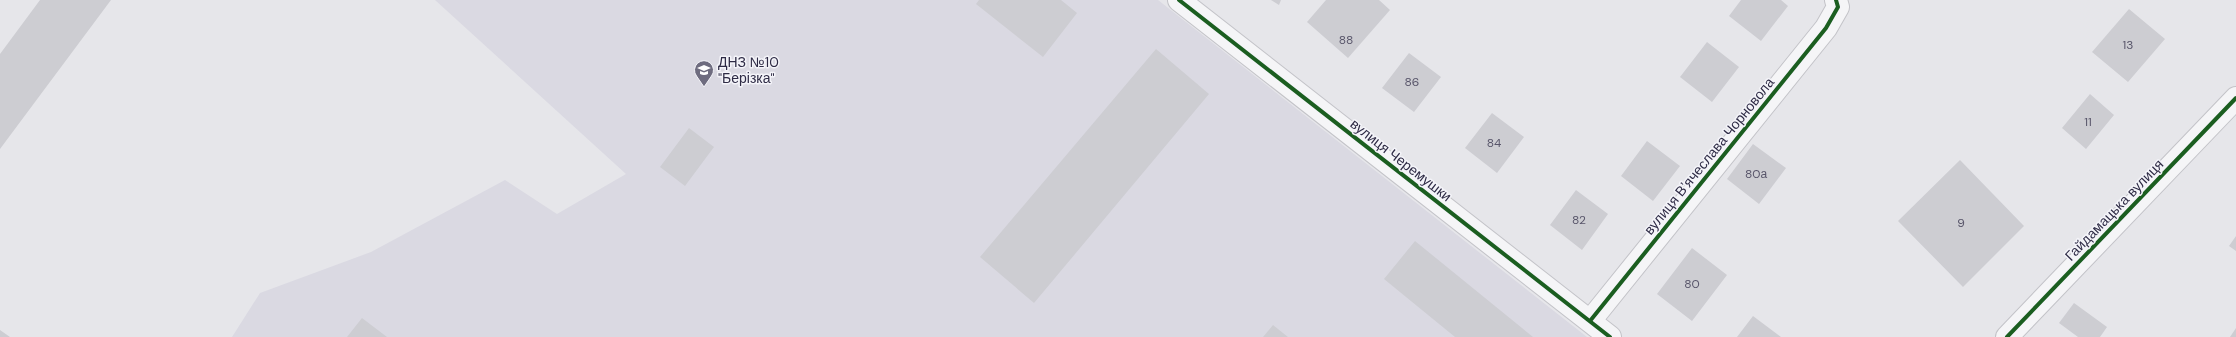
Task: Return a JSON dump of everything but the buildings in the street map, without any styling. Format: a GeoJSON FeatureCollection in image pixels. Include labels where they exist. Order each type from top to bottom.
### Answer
{"type":"FeatureCollection","features":[{"type":"Feature","properties":{"kind":"street","name":"вулиця Черемушки"},"geometry":{"type":"LineString","coordinates":[[1179,0],[1610,337]]}},
{"type":"Feature","properties":{"kind":"street","name":"вулиця Вʼячеслава Чорновола"},"geometry":{"type":"LineString","coordinates":[[1590,321],[1826,28],[1838,7],[1836,0]]}},
{"type":"Feature","properties":{"kind":"street","name":"Гайдамацька вулиця"},"geometry":{"type":"LineString","coordinates":[[2007,337],[2236,98]]}},
{"type":"Feature","properties":{"kind":"shaded area"},"geometry":{"type":"Polygon","coordinates":[[[435,0],[1158,0],[1587,337],[232,337],[260,293],[371,252],[505,180],[557,214],[626,174],[435,0]]]}},
{"type":"Feature","properties":{"kind":"cycle path"},"geometry":{"type":"LineString","coordinates":[[1179,0],[1610,337]]}},
{"type":"Feature","properties":{"kind":"cycle path"},"geometry":{"type":"LineString","coordinates":[[1590,321],[1826,28],[1838,7],[1836,0]]}},
{"type":"Feature","properties":{"kind":"cycle path"},"geometry":{"type":"LineString","coordinates":[[2007,337],[2236,98]]}},
{"type":"Feature","properties":{"kind":"place","name":"ДНЗ №10 \"Берізка\""},"geometry":{"type":"Point","coordinates":[704,87]}}]}
